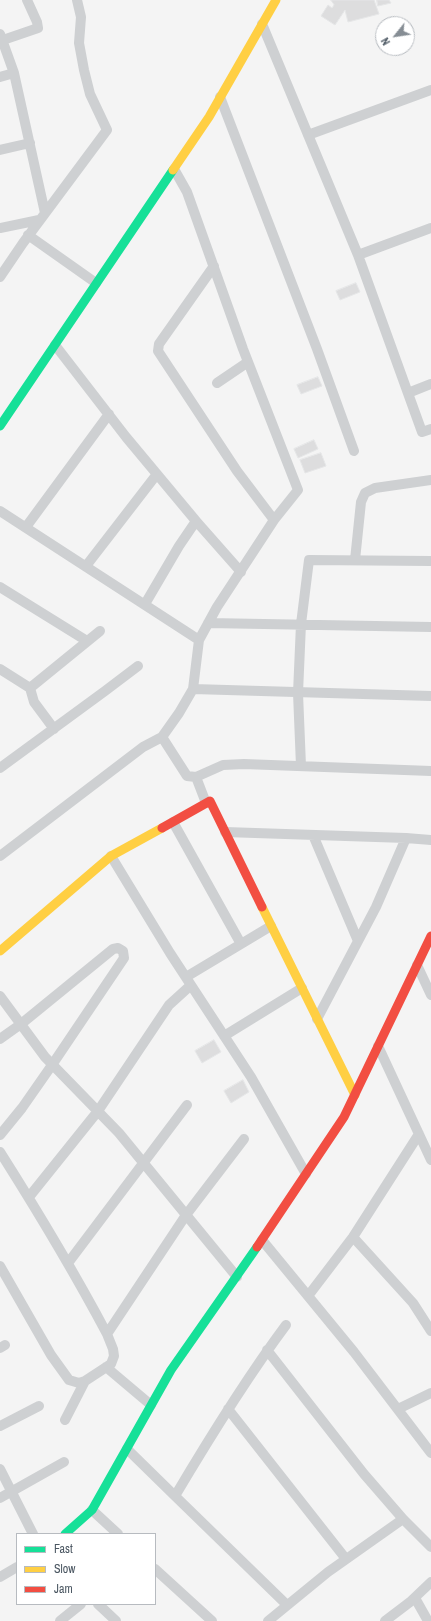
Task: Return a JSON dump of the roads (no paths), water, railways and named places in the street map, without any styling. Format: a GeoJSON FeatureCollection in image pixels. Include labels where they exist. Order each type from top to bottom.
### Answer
{"type":"FeatureCollection","features":[{"type":"Feature","properties":{"kind":"street"},"geometry":{"type":"LineString","coordinates":[[27,0],[37,22],[38,28],[1,38],[14,73],[30,143],[42,217]]}},
{"type":"Feature","properties":{"kind":"street"},"geometry":{"type":"LineString","coordinates":[[0,277],[28,235],[107,130],[90,94],[84,70],[79,43],[81,17],[77,0]]}},
{"type":"Feature","properties":{"kind":"street"},"geometry":{"type":"LineString","coordinates":[[0,426],[174,169],[220,97],[276,0]]}},
{"type":"Feature","properties":{"kind":"street"},"geometry":{"type":"LineString","coordinates":[[262,24],[358,255],[422,432],[431,429]]}},
{"type":"Feature","properties":{"kind":"street"},"geometry":{"type":"LineString","coordinates":[[0,77],[14,73]]}},
{"type":"Feature","properties":{"kind":"street"},"geometry":{"type":"LineString","coordinates":[[308,135],[431,90]]}},
{"type":"Feature","properties":{"kind":"street"},"geometry":{"type":"LineString","coordinates":[[220,97],[317,349],[354,452]]}},
{"type":"Feature","properties":{"kind":"street"},"geometry":{"type":"LineString","coordinates":[[0,150],[30,143]]}},
{"type":"Feature","properties":{"kind":"street"},"geometry":{"type":"LineString","coordinates":[[2,850],[143,747],[162,737],[179,713],[193,689],[199,640],[208,623],[274,520],[298,490],[248,362],[187,192],[174,169]]}},
{"type":"Feature","properties":{"kind":"street"},"geometry":{"type":"LineString","coordinates":[[0,228],[42,217]]}},
{"type":"Feature","properties":{"kind":"street"},"geometry":{"type":"LineString","coordinates":[[358,255],[431,228]]}},
{"type":"Feature","properties":{"kind":"street"},"geometry":{"type":"LineString","coordinates":[[28,235],[96,283]]}},
{"type":"Feature","properties":{"kind":"street"},"geometry":{"type":"LineString","coordinates":[[214,266],[159,344],[158,351],[237,471],[274,520]]}},
{"type":"Feature","properties":{"kind":"street"},"geometry":{"type":"LineString","coordinates":[[55,345],[157,474],[241,572]]}},
{"type":"Feature","properties":{"kind":"street"},"geometry":{"type":"LineString","coordinates":[[217,383],[248,362]]}},
{"type":"Feature","properties":{"kind":"street"},"geometry":{"type":"LineString","coordinates":[[408,393],[431,384]]}},
{"type":"Feature","properties":{"kind":"street"},"geometry":{"type":"LineString","coordinates":[[26,527],[109,414]]}},
{"type":"Feature","properties":{"kind":"street"},"geometry":{"type":"LineString","coordinates":[[86,566],[157,474]]}},
{"type":"Feature","properties":{"kind":"street"},"geometry":{"type":"LineString","coordinates":[[355,560],[361,502],[365,493],[375,488],[431,480]]}},
{"type":"Feature","properties":{"kind":"street"},"geometry":{"type":"LineString","coordinates":[[0,510],[199,640]]}},
{"type":"Feature","properties":{"kind":"street"},"geometry":{"type":"LineString","coordinates":[[145,604],[179,546],[196,521]]}},
{"type":"Feature","properties":{"kind":"street"},"geometry":{"type":"LineString","coordinates":[[302,766],[298,693],[301,624],[308,560],[431,561]]}},
{"type":"Feature","properties":{"kind":"street"},"geometry":{"type":"LineString","coordinates":[[0,587],[87,642]]}},
{"type":"Feature","properties":{"kind":"street"},"geometry":{"type":"LineString","coordinates":[[208,623],[431,627]]}},
{"type":"Feature","properties":{"kind":"street"},"geometry":{"type":"LineString","coordinates":[[30,688],[100,631]]}},
{"type":"Feature","properties":{"kind":"street"},"geometry":{"type":"LineString","coordinates":[[0,768],[138,666]]}},
{"type":"Feature","properties":{"kind":"street"},"geometry":{"type":"LineString","coordinates":[[0,669],[30,688],[34,702],[54,729]]}},
{"type":"Feature","properties":{"kind":"street"},"geometry":{"type":"LineString","coordinates":[[193,689],[431,696]]}},
{"type":"Feature","properties":{"kind":"street"},"geometry":{"type":"LineString","coordinates":[[162,737],[187,776],[196,777],[223,765],[302,766],[431,771]]}},
{"type":"Feature","properties":{"kind":"street"},"geometry":{"type":"LineString","coordinates":[[196,777],[206,803]]}},
{"type":"Feature","properties":{"kind":"street"},"geometry":{"type":"LineString","coordinates":[[0,951],[111,856],[210,801],[355,1095]]}},
{"type":"Feature","properties":{"kind":"street"},"geometry":{"type":"LineString","coordinates":[[173,822],[241,944]]}},
{"type":"Feature","properties":{"kind":"street"},"geometry":{"type":"LineString","coordinates":[[225,832],[431,840]]}},
{"type":"Feature","properties":{"kind":"street"},"geometry":{"type":"LineString","coordinates":[[313,835],[358,941]]}},
{"type":"Feature","properties":{"kind":"street"},"geometry":{"type":"LineString","coordinates":[[317,1019],[376,907],[406,838]]}},
{"type":"Feature","properties":{"kind":"street"},"geometry":{"type":"LineString","coordinates":[[111,856],[188,981],[251,1077],[306,1174]]}},
{"type":"Feature","properties":{"kind":"street"},"geometry":{"type":"LineString","coordinates":[[29,1197],[98,1111],[169,1005],[188,981],[241,944],[271,926]]}},
{"type":"Feature","properties":{"kind":"street"},"geometry":{"type":"LineString","coordinates":[[66,1533],[92,1510],[171,1370],[237,1277],[344,1117],[431,936]]}},
{"type":"Feature","properties":{"kind":"street"},"geometry":{"type":"LineString","coordinates":[[0,1039],[113,949],[118,948],[123,951],[124,958],[22,1108],[0,1135]]}},
{"type":"Feature","properties":{"kind":"street"},"geometry":{"type":"LineString","coordinates":[[417,965],[431,995]]}},
{"type":"Feature","properties":{"kind":"street"},"geometry":{"type":"LineString","coordinates":[[224,1036],[302,988]]}},
{"type":"Feature","properties":{"kind":"street"},"geometry":{"type":"LineString","coordinates":[[0,996],[52,1065],[119,1133],[237,1277]]}},
{"type":"Feature","properties":{"kind":"street"},"geometry":{"type":"LineString","coordinates":[[378,1046],[431,1160]]}},
{"type":"Feature","properties":{"kind":"street"},"geometry":{"type":"LineString","coordinates":[[68,1263],[187,1105]]}},
{"type":"Feature","properties":{"kind":"street"},"geometry":{"type":"LineString","coordinates":[[308,1296],[353,1237],[419,1134]]}},
{"type":"Feature","properties":{"kind":"street"},"geometry":{"type":"LineString","coordinates":[[107,1334],[186,1215],[244,1139]]}},
{"type":"Feature","properties":{"kind":"street"},"geometry":{"type":"LineString","coordinates":[[0,1152],[29,1197],[68,1263],[107,1334],[114,1356],[111,1364],[85,1381],[79,1383],[69,1380],[51,1355],[0,1266]]}},
{"type":"Feature","properties":{"kind":"street"},"geometry":{"type":"LineString","coordinates":[[0,1172],[9,1166]]}},
{"type":"Feature","properties":{"kind":"street"},"geometry":{"type":"LineString","coordinates":[[353,1237],[413,1303],[431,1331]]}},
{"type":"Feature","properties":{"kind":"street"},"geometry":{"type":"LineString","coordinates":[[262,1240],[354,1352],[431,1453]]}},
{"type":"Feature","properties":{"kind":"street"},"geometry":{"type":"LineString","coordinates":[[175,1496],[228,1409],[267,1350],[286,1325]]}},
{"type":"Feature","properties":{"kind":"street"},"geometry":{"type":"LineString","coordinates":[[267,1350],[364,1474],[403,1519],[431,1547]]}},
{"type":"Feature","properties":{"kind":"street"},"geometry":{"type":"LineString","coordinates":[[106,1367],[151,1405]]}},
{"type":"Feature","properties":{"kind":"street"},"geometry":{"type":"LineString","coordinates":[[65,1420],[85,1381]]}},
{"type":"Feature","properties":{"kind":"street"},"geometry":{"type":"LineString","coordinates":[[398,1409],[431,1393]]}},
{"type":"Feature","properties":{"kind":"street"},"geometry":{"type":"LineString","coordinates":[[0,1426],[40,1406]]}},
{"type":"Feature","properties":{"kind":"street"},"geometry":{"type":"LineString","coordinates":[[228,1409],[346,1559]]}},
{"type":"Feature","properties":{"kind":"street"},"geometry":{"type":"LineString","coordinates":[[126,1449],[287,1606]]}},
{"type":"Feature","properties":{"kind":"street"},"geometry":{"type":"LineString","coordinates":[[0,1498],[64,1462]]}},
{"type":"Feature","properties":{"kind":"street"},"geometry":{"type":"LineString","coordinates":[[0,1469],[32,1533]]}},
{"type":"Feature","properties":{"kind":"street"},"geometry":{"type":"LineString","coordinates":[[92,1510],[117,1533]]}},
{"type":"Feature","properties":{"kind":"street"},"geometry":{"type":"LineString","coordinates":[[268,1621],[346,1559],[403,1519]]}},
{"type":"Feature","properties":{"kind":"street"},"geometry":{"type":"LineString","coordinates":[[0,1577],[16,1568]]}},
{"type":"Feature","properties":{"kind":"street"},"geometry":{"type":"LineString","coordinates":[[156,1570],[212,1621]]}},
{"type":"Feature","properties":{"kind":"street"},"geometry":{"type":"LineString","coordinates":[[385,1621],[415,1598],[431,1582]]}},
{"type":"Feature","properties":{"kind":"street"},"geometry":{"type":"LineString","coordinates":[[415,1598],[428,1621]]}},
{"type":"Feature","properties":{"kind":"street"},"geometry":{"type":"LineString","coordinates":[[60,1621],[80,1605]]}},
{"type":"Feature","properties":{"kind":"street"},"geometry":{"type":"LineString","coordinates":[[99,1605],[116,1621]]}}]}
